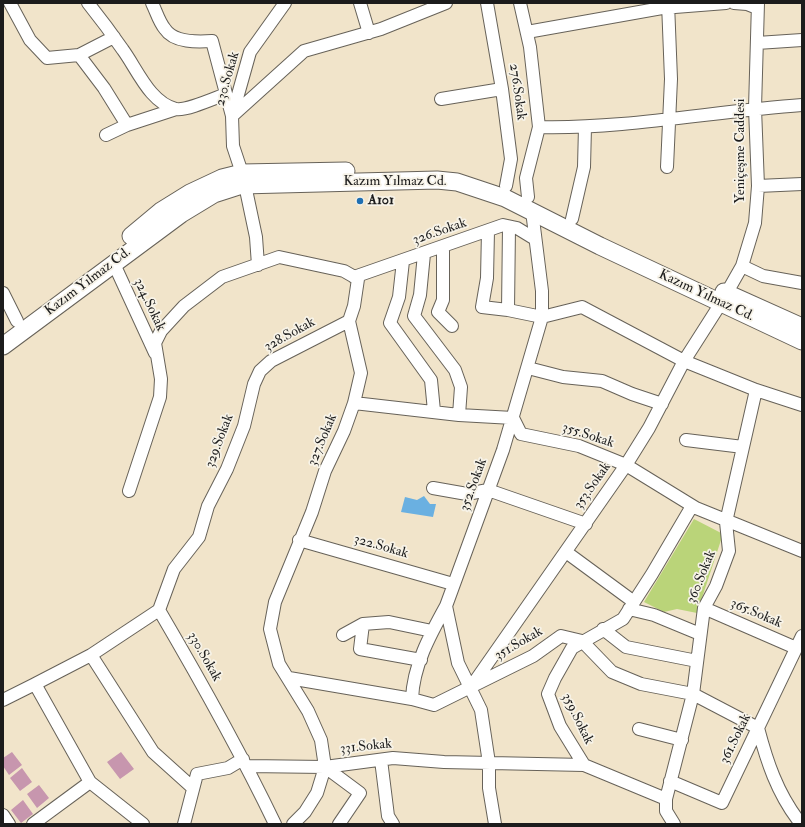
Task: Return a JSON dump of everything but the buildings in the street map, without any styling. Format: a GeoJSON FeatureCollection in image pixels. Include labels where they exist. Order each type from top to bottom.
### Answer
{"type":"FeatureCollection","features":[{"type":"Feature","properties":{"kind":"highway","name":"Kazım Yılmaz Cd."},"geometry":{"type":"LineString","coordinates":[[3,332],[161,211],[204,185],[243,179],[428,169],[481,177],[506,186],[530,204],[724,298],[802,341]]}},
{"type":"Feature","properties":{"kind":"highway","name":"Kazım Yılmaz Cd."},"geometry":{"type":"LineString","coordinates":[[3,346],[152,234],[202,200],[229,189],[243,179],[437,180],[457,182],[572,218],[702,284],[724,298],[802,327]]}},
{"type":"Feature","properties":{"kind":"street"},"geometry":{"type":"LineString","coordinates":[[10,3],[30,40],[47,58],[79,55],[114,37]]}},
{"type":"Feature","properties":{"kind":"street"},"geometry":{"type":"LineString","coordinates":[[88,3],[114,37],[146,86],[160,100],[176,109]]}},
{"type":"Feature","properties":{"kind":"street"},"geometry":{"type":"LineString","coordinates":[[152,3],[165,30],[177,38],[197,42],[212,41],[232,116],[304,51],[369,33],[446,3]]}},
{"type":"Feature","properties":{"kind":"street","name":"230.Sokak"},"geometry":{"type":"LineString","coordinates":[[258,265],[256,237],[243,179],[233,146],[232,116],[250,52],[285,3]]}},
{"type":"Feature","properties":{"kind":"street"},"geometry":{"type":"LineString","coordinates":[[360,3],[369,33]]}},
{"type":"Feature","properties":{"kind":"street","name":"276.Sokak"},"geometry":{"type":"LineString","coordinates":[[487,3],[502,88],[511,159],[506,186]]}},
{"type":"Feature","properties":{"kind":"street"},"geometry":{"type":"LineString","coordinates":[[520,3],[530,47],[539,127],[585,127],[668,119],[755,108],[802,105]]}},
{"type":"Feature","properties":{"kind":"street"},"geometry":{"type":"LineString","coordinates":[[527,32],[668,5],[726,3]]}},
{"type":"Feature","properties":{"kind":"street"},"geometry":{"type":"LineString","coordinates":[[734,3],[758,5]]}},
{"type":"Feature","properties":{"kind":"street"},"geometry":{"type":"LineString","coordinates":[[667,167],[671,79],[668,5]]}},
{"type":"Feature","properties":{"kind":"street","name":"Yeniçeşme Caddesi"},"geometry":{"type":"LineString","coordinates":[[724,298],[742,266],[755,223],[758,186],[755,108],[758,5]]}},
{"type":"Feature","properties":{"kind":"street"},"geometry":{"type":"LineString","coordinates":[[757,43],[802,40]]}},
{"type":"Feature","properties":{"kind":"street"},"geometry":{"type":"LineString","coordinates":[[79,55],[104,88],[126,125]]}},
{"type":"Feature","properties":{"kind":"street"},"geometry":{"type":"LineString","coordinates":[[441,99],[502,88]]}},
{"type":"Feature","properties":{"kind":"street"},"geometry":{"type":"LineString","coordinates":[[106,135],[126,125],[176,109],[187,108],[226,94]]}},
{"type":"Feature","properties":{"kind":"street","name":"352.Sokak"},"geometry":{"type":"LineString","coordinates":[[495,824],[489,788],[489,763],[481,710],[458,663],[446,606],[513,418],[542,317],[542,291],[526,178],[539,127]]}},
{"type":"Feature","properties":{"kind":"street"},"geometry":{"type":"LineString","coordinates":[[572,218],[584,168],[585,127]]}},
{"type":"Feature","properties":{"kind":"street"},"geometry":{"type":"LineString","coordinates":[[758,186],[802,184]]}},
{"type":"Feature","properties":{"kind":"street","name":"326.Sokak"},"geometry":{"type":"LineString","coordinates":[[354,277],[424,254],[503,225],[509,226]]}},
{"type":"Feature","properties":{"kind":"street"},"geometry":{"type":"LineString","coordinates":[[508,310],[509,226],[517,228],[535,239]]}},
{"type":"Feature","properties":{"kind":"street"},"geometry":{"type":"LineString","coordinates":[[488,231],[487,278],[482,307],[508,310],[542,317],[582,307],[684,362],[756,390],[802,404]]}},
{"type":"Feature","properties":{"kind":"street"},"geometry":{"type":"LineString","coordinates":[[443,247],[443,300],[438,312],[452,326]]}},
{"type":"Feature","properties":{"kind":"street"},"geometry":{"type":"LineString","coordinates":[[424,254],[420,295],[414,316],[455,370],[461,387],[459,415]]}},
{"type":"Feature","properties":{"kind":"street"},"geometry":{"type":"LineString","coordinates":[[129,491],[160,397],[161,379],[155,343],[161,331],[184,306],[222,277],[279,257],[344,271],[354,277]]}},
{"type":"Feature","properties":{"kind":"street"},"geometry":{"type":"LineString","coordinates":[[403,261],[399,297],[390,323],[432,380],[434,411]]}},
{"type":"Feature","properties":{"kind":"street","name":"324.Sokak"},"geometry":{"type":"LineString","coordinates":[[114,264],[158,359]]}},
{"type":"Feature","properties":{"kind":"street"},"geometry":{"type":"LineString","coordinates":[[742,266],[763,276],[802,283]]}},
{"type":"Feature","properties":{"kind":"street","name":"327.Sokak"},"geometry":{"type":"LineString","coordinates":[[293,824],[305,812],[317,793],[325,767],[321,740],[308,711],[279,664],[270,629],[275,602],[299,540],[312,512],[325,471],[344,431],[354,403],[361,373],[349,321],[354,306],[358,279],[354,277]]}},
{"type":"Feature","properties":{"kind":"street"},"geometry":{"type":"LineString","coordinates":[[3,292],[17,321]]}},
{"type":"Feature","properties":{"kind":"street","name":"353.Sokak"},"geometry":{"type":"LineString","coordinates":[[471,687],[626,465],[662,404],[684,362],[724,298]]}},
{"type":"Feature","properties":{"kind":"street","name":"328.Sokak"},"geometry":{"type":"LineString","coordinates":[[254,384],[260,371],[271,361],[349,321]]}},
{"type":"Feature","properties":{"kind":"street"},"geometry":{"type":"LineString","coordinates":[[528,368],[563,377],[602,382],[662,404]]}},
{"type":"Feature","properties":{"kind":"street","name":"329.Sokak"},"geometry":{"type":"LineString","coordinates":[[159,610],[174,569],[200,537],[208,506],[227,469],[244,426],[254,384]]}},
{"type":"Feature","properties":{"kind":"street","name":"360.Sokak"},"geometry":{"type":"LineString","coordinates":[[666,799],[693,694],[696,661],[704,608],[716,586],[729,551],[726,522],[756,390]]}},
{"type":"Feature","properties":{"kind":"street"},"geometry":{"type":"LineString","coordinates":[[354,403],[459,415],[513,418]]}},
{"type":"Feature","properties":{"kind":"street","name":"355.Sokak"},"geometry":{"type":"LineString","coordinates":[[513,418],[522,434],[579,446],[626,465],[692,506],[726,522],[802,551]]}},
{"type":"Feature","properties":{"kind":"street"},"geometry":{"type":"LineString","coordinates":[[686,440],[743,447]]}},
{"type":"Feature","properties":{"kind":"street"},"geometry":{"type":"LineString","coordinates":[[433,488],[467,494],[488,490],[586,524]]}},
{"type":"Feature","properties":{"kind":"street","name":"359.Sokak"},"geometry":{"type":"LineString","coordinates":[[666,799],[584,765],[560,726],[548,694],[572,648],[582,640],[623,619],[692,506]]}},
{"type":"Feature","properties":{"kind":"street","name":"322.Sokak"},"geometry":{"type":"LineString","coordinates":[[299,540],[453,584]]}},
{"type":"Feature","properties":{"kind":"street"},"geometry":{"type":"LineString","coordinates":[[566,552],[632,605],[700,634]]}},
{"type":"Feature","properties":{"kind":"street"},"geometry":{"type":"LineString","coordinates":[[412,699],[412,688],[425,645],[446,606]]}},
{"type":"Feature","properties":{"kind":"street","name":"365.Sokak"},"geometry":{"type":"LineString","coordinates":[[704,608],[796,648]]}},
{"type":"Feature","properties":{"kind":"street"},"geometry":{"type":"LineString","coordinates":[[3,700],[91,655],[159,610]]}},
{"type":"Feature","properties":{"kind":"street","name":"330.Sokak"},"geometry":{"type":"LineString","coordinates":[[159,610],[202,683],[276,824]]}},
{"type":"Feature","properties":{"kind":"street"},"geometry":{"type":"LineString","coordinates":[[343,635],[363,624],[389,622],[432,631]]}},
{"type":"Feature","properties":{"kind":"street"},"geometry":{"type":"LineString","coordinates":[[363,624],[360,649],[421,660]]}},
{"type":"Feature","properties":{"kind":"street"},"geometry":{"type":"LineString","coordinates":[[603,629],[626,647],[696,661]]}},
{"type":"Feature","properties":{"kind":"street","name":"351.Sokak"},"geometry":{"type":"LineString","coordinates":[[289,678],[412,699],[434,705],[533,656],[561,636],[582,640]]}},
{"type":"Feature","properties":{"kind":"street","name":"361.Sokak"},"geometry":{"type":"LineString","coordinates":[[670,781],[722,804],[802,636]]}},
{"type":"Feature","properties":{"kind":"street"},"geometry":{"type":"LineString","coordinates":[[582,640],[612,672],[641,684],[693,694],[758,728],[768,766],[785,802],[798,820],[802,821]]}},
{"type":"Feature","properties":{"kind":"street"},"geometry":{"type":"LineString","coordinates":[[91,655],[153,752],[193,788]]}},
{"type":"Feature","properties":{"kind":"street"},"geometry":{"type":"LineString","coordinates":[[34,684],[90,782],[144,824]]}},
{"type":"Feature","properties":{"kind":"street"},"geometry":{"type":"LineString","coordinates":[[639,729],[682,740]]}},
{"type":"Feature","properties":{"kind":"street","name":"331.Sokak"},"geometry":{"type":"LineString","coordinates":[[245,763],[325,767],[393,758],[444,762],[584,765]]}},
{"type":"Feature","properties":{"kind":"street"},"geometry":{"type":"LineString","coordinates":[[381,760],[388,816],[393,824]]}},
{"type":"Feature","properties":{"kind":"street"},"geometry":{"type":"LineString","coordinates":[[184,824],[197,774],[245,763]]}},
{"type":"Feature","properties":{"kind":"street"},"geometry":{"type":"LineString","coordinates":[[325,767],[360,793],[339,824]]}},
{"type":"Feature","properties":{"kind":"street"},"geometry":{"type":"LineString","coordinates":[[32,824],[90,782]]}},
{"type":"Feature","properties":{"kind":"street"},"geometry":{"type":"LineString","coordinates":[[666,799],[666,811],[674,824]]}},
{"type":"Feature","properties":{"kind":"street"},"geometry":{"type":"LineString","coordinates":[[3,815],[9,824]]}},
{"type":"Feature","properties":{"kind":"green space"},"geometry":{"type":"Polygon","coordinates":[[[694,519],[723,534],[697,613],[677,609],[664,612],[644,602],[694,519]]]}},
{"type":"Feature","properties":{"kind":"water"},"geometry":{"type":"Polygon","coordinates":[[[424,496],[430,504],[436,504],[433,517],[401,512],[405,497],[417,500],[424,496]]]}},
{"type":"Feature","properties":{"kind":"place","name":"A101"},"geometry":{"type":"Point","coordinates":[360,201]}}]}
